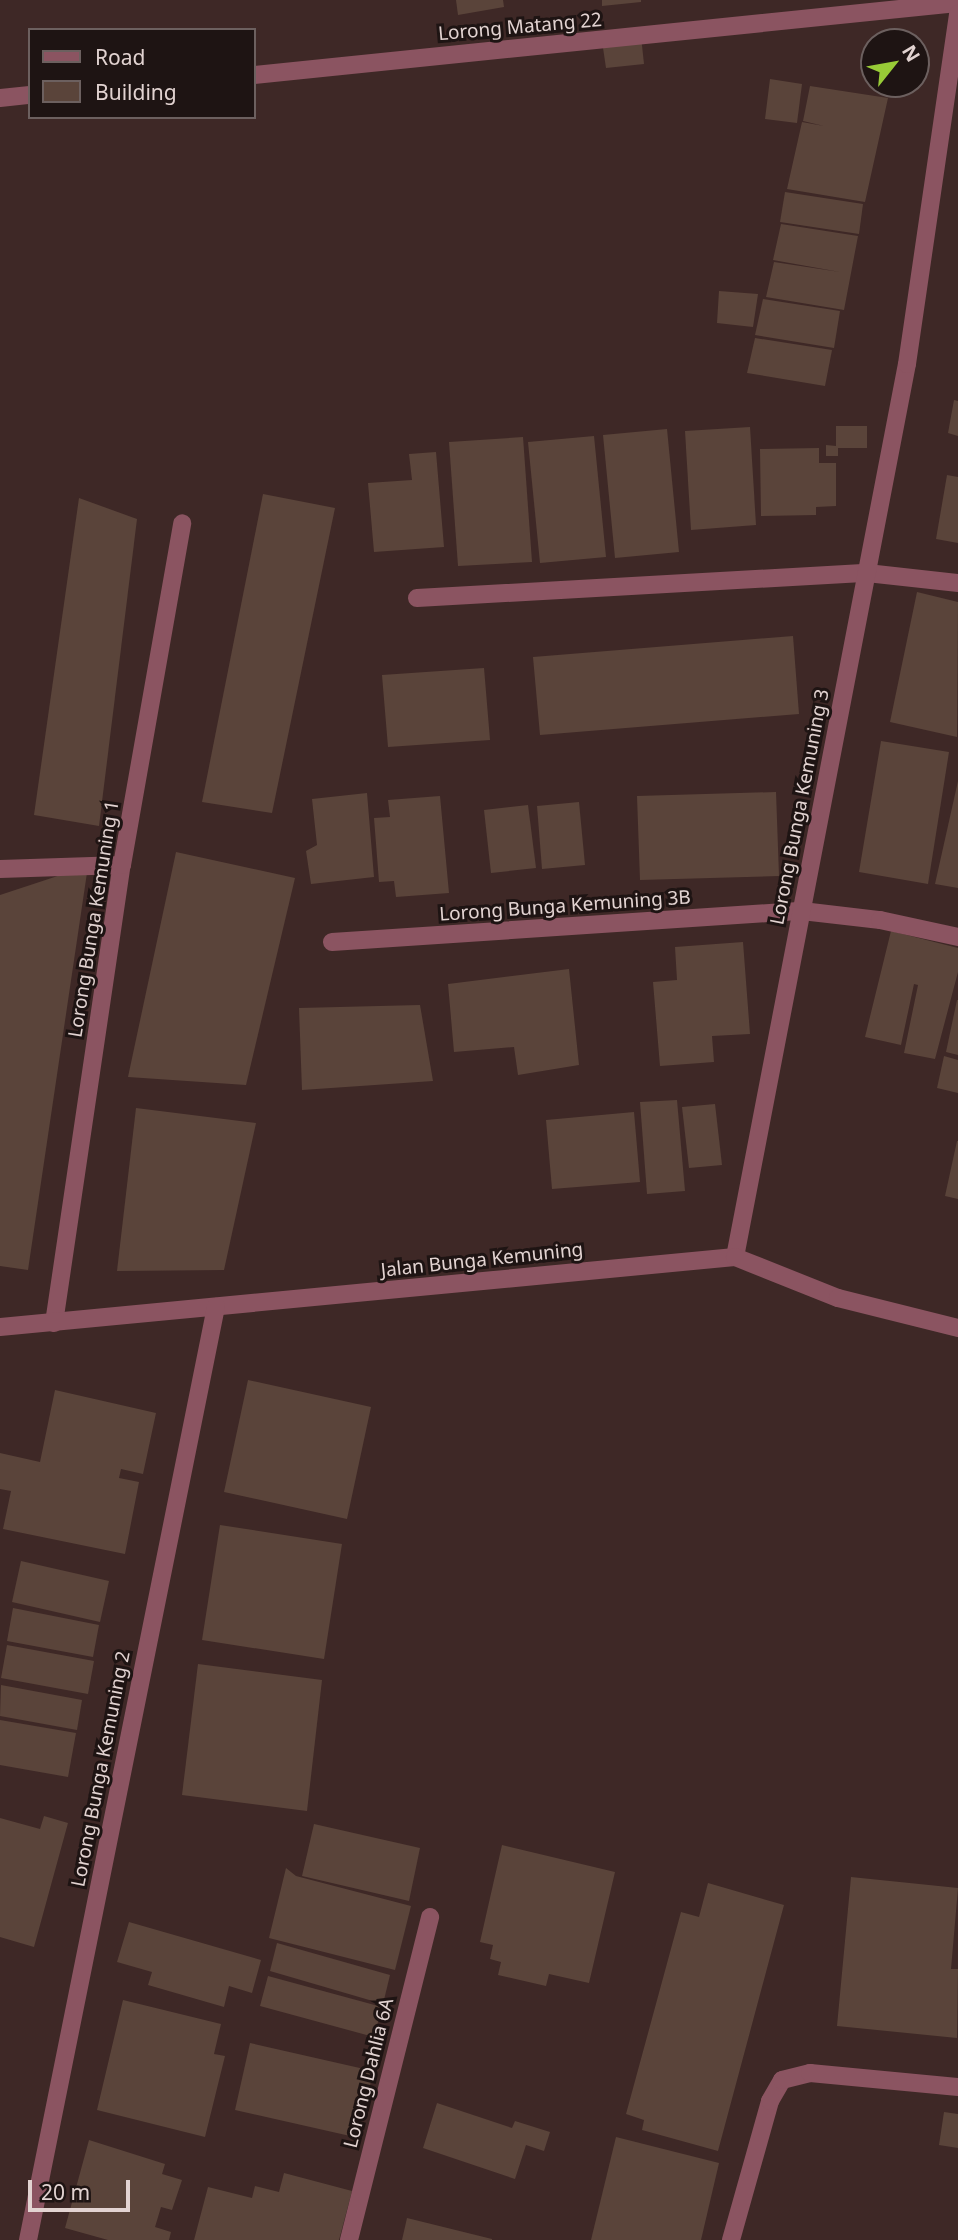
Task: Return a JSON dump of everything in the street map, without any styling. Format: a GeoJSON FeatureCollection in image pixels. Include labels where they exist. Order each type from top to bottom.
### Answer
{"type":"FeatureCollection","features":[{"type":"Feature","properties":{"kind":"street","name":"Lorong Matang 22"},"geometry":{"type":"LineString","coordinates":[[256,75],[958,3]]}},
{"type":"Feature","properties":{"kind":"street","name":"Lorong Bunga Kemuning 3"},"geometry":{"type":"LineString","coordinates":[[735,1257],[907,364],[958,14]]}},
{"type":"Feature","properties":{"kind":"street"},"geometry":{"type":"LineString","coordinates":[[0,98],[28,95]]}},
{"type":"Feature","properties":{"kind":"street","name":"Lorong Bunga Kemuning 1"},"geometry":{"type":"LineString","coordinates":[[54,1323],[122,865],[182,523]]}},
{"type":"Feature","properties":{"kind":"street"},"geometry":{"type":"LineString","coordinates":[[417,598],[867,573],[958,583]]}},
{"type":"Feature","properties":{"kind":"street"},"geometry":{"type":"LineString","coordinates":[[0,869],[122,865]]}},
{"type":"Feature","properties":{"kind":"street","name":"Lorong Bunga Kemuning 3B"},"geometry":{"type":"LineString","coordinates":[[332,942],[802,911],[880,920],[958,937]]}},
{"type":"Feature","properties":{"kind":"street","name":"Jalan Bunga Kemuning"},"geometry":{"type":"LineString","coordinates":[[0,1326],[735,1257],[838,1298],[958,1328]]}},
{"type":"Feature","properties":{"kind":"street","name":"Lorong Bunga Kemuning 2"},"geometry":{"type":"LineString","coordinates":[[28,2240],[216,1307]]}},
{"type":"Feature","properties":{"kind":"street","name":"Lorong Dahlia 6A"},"geometry":{"type":"LineString","coordinates":[[349,2240],[430,1917]]}},
{"type":"Feature","properties":{"kind":"street"},"geometry":{"type":"LineString","coordinates":[[731,2240],[770,2101],[782,2080],[810,2073],[958,2087]]}},
{"type":"Feature","properties":{"kind":"building"},"geometry":{"type":"Polygon","coordinates":[[[456,0],[503,0],[504,7],[458,15],[456,0]]]}},
{"type":"Feature","properties":{"kind":"building"},"geometry":{"type":"Polygon","coordinates":[[[602,0],[641,0],[641,2],[602,6],[602,0]]]}},
{"type":"Feature","properties":{"kind":"building"},"geometry":{"type":"Polygon","coordinates":[[[641,36],[644,64],[606,68],[602,41],[641,36]]]}},
{"type":"Feature","properties":{"kind":"building"},"geometry":{"type":"Polygon","coordinates":[[[770,79],[802,84],[797,123],[765,119],[770,79]]]}},
{"type":"Feature","properties":{"kind":"building"},"geometry":{"type":"Polygon","coordinates":[[[810,86],[860,94],[860,98],[888,98],[865,202],[787,189],[802,122],[824,126],[803,121],[810,86]]]}},
{"type":"Feature","properties":{"kind":"building"},"geometry":{"type":"Polygon","coordinates":[[[785,192],[863,204],[859,234],[780,222],[785,192]]]}},
{"type":"Feature","properties":{"kind":"building"},"geometry":{"type":"Polygon","coordinates":[[[781,224],[858,236],[844,310],[766,297],[774,262],[840,272],[773,260],[781,224]]]}},
{"type":"Feature","properties":{"kind":"building"},"geometry":{"type":"Polygon","coordinates":[[[719,291],[758,294],[753,327],[717,323],[719,291]]]}},
{"type":"Feature","properties":{"kind":"building"},"geometry":{"type":"Polygon","coordinates":[[[763,299],[840,311],[834,348],[755,335],[763,299]]]}},
{"type":"Feature","properties":{"kind":"building"},"geometry":{"type":"Polygon","coordinates":[[[755,338],[832,350],[825,386],[747,373],[755,338]]]}},
{"type":"Feature","properties":{"kind":"building"},"geometry":{"type":"Polygon","coordinates":[[[954,400],[958,401],[958,436],[948,433],[954,400]]]}},
{"type":"Feature","properties":{"kind":"building"},"geometry":{"type":"Polygon","coordinates":[[[836,426],[867,426],[867,448],[838,448],[838,456],[826,456],[826,445],[836,446],[836,426]]]}},
{"type":"Feature","properties":{"kind":"building"},"geometry":{"type":"Polygon","coordinates":[[[750,427],[756,525],[691,530],[685,431],[750,427]]]}},
{"type":"Feature","properties":{"kind":"building"},"geometry":{"type":"Polygon","coordinates":[[[667,429],[679,552],[615,558],[603,435],[667,429]]]}},
{"type":"Feature","properties":{"kind":"building"},"geometry":{"type":"Polygon","coordinates":[[[594,436],[606,557],[540,563],[528,442],[594,436]]]}},
{"type":"Feature","properties":{"kind":"building"},"geometry":{"type":"Polygon","coordinates":[[[523,437],[532,562],[458,566],[449,442],[523,437]]]}},
{"type":"Feature","properties":{"kind":"building"},"geometry":{"type":"Polygon","coordinates":[[[819,448],[819,463],[836,463],[836,506],[816,507],[816,515],[761,516],[760,449],[819,448]]]}},
{"type":"Feature","properties":{"kind":"building"},"geometry":{"type":"Polygon","coordinates":[[[436,452],[444,547],[374,552],[368,483],[412,480],[409,454],[436,452]]]}},
{"type":"Feature","properties":{"kind":"building"},"geometry":{"type":"Polygon","coordinates":[[[947,475],[958,477],[958,543],[936,539],[947,475]]]}},
{"type":"Feature","properties":{"kind":"building"},"geometry":{"type":"Polygon","coordinates":[[[263,494],[335,508],[272,813],[202,802],[263,494]]]}},
{"type":"Feature","properties":{"kind":"building"},"geometry":{"type":"Polygon","coordinates":[[[79,498],[137,519],[99,826],[34,815],[79,498]]]}},
{"type":"Feature","properties":{"kind":"building"},"geometry":{"type":"Polygon","coordinates":[[[917,592],[958,602],[957,737],[890,722],[917,592]]]}},
{"type":"Feature","properties":{"kind":"building"},"geometry":{"type":"Polygon","coordinates":[[[793,636],[799,714],[540,735],[533,657],[793,636]]]}},
{"type":"Feature","properties":{"kind":"building"},"geometry":{"type":"Polygon","coordinates":[[[484,668],[490,740],[388,747],[382,675],[484,668]]]}},
{"type":"Feature","properties":{"kind":"building"},"geometry":{"type":"Polygon","coordinates":[[[881,741],[949,752],[928,884],[859,872],[881,741]]]}},
{"type":"Feature","properties":{"kind":"building"},"geometry":{"type":"Polygon","coordinates":[[[958,781],[958,888],[935,884],[958,781]]]}},
{"type":"Feature","properties":{"kind":"building"},"geometry":{"type":"Polygon","coordinates":[[[776,792],[779,876],[640,880],[637,796],[776,792]]]}},
{"type":"Feature","properties":{"kind":"building"},"geometry":{"type":"Polygon","coordinates":[[[367,793],[374,877],[311,884],[306,851],[317,845],[312,799],[367,793]]]}},
{"type":"Feature","properties":{"kind":"building"},"geometry":{"type":"Polygon","coordinates":[[[440,796],[449,893],[396,897],[394,881],[379,882],[374,818],[390,817],[388,800],[440,796]]]}},
{"type":"Feature","properties":{"kind":"building"},"geometry":{"type":"Polygon","coordinates":[[[579,802],[585,865],[542,869],[537,806],[579,802]]]}},
{"type":"Feature","properties":{"kind":"building"},"geometry":{"type":"Polygon","coordinates":[[[528,805],[536,868],[491,873],[484,810],[528,805]]]}},
{"type":"Feature","properties":{"kind":"building"},"geometry":{"type":"Polygon","coordinates":[[[176,852],[295,878],[246,1085],[128,1077],[176,852]]]}},
{"type":"Feature","properties":{"kind":"building"},"geometry":{"type":"Polygon","coordinates":[[[88,866],[28,1270],[0,1266],[0,895],[88,866]]]}},
{"type":"Feature","properties":{"kind":"building"},"geometry":{"type":"Polygon","coordinates":[[[891,931],[958,948],[958,972],[935,1059],[904,1053],[918,985],[914,984],[901,1045],[865,1037],[891,931]]]}},
{"type":"Feature","properties":{"kind":"building"},"geometry":{"type":"Polygon","coordinates":[[[743,942],[750,1034],[712,1036],[714,1062],[660,1066],[653,982],[677,980],[675,947],[743,942]]]}},
{"type":"Feature","properties":{"kind":"building"},"geometry":{"type":"Polygon","coordinates":[[[569,969],[579,1065],[518,1075],[514,1047],[454,1052],[448,984],[569,969]]]}},
{"type":"Feature","properties":{"kind":"building"},"geometry":{"type":"Polygon","coordinates":[[[958,1000],[958,1055],[946,1052],[958,1000]]]}},
{"type":"Feature","properties":{"kind":"building"},"geometry":{"type":"Polygon","coordinates":[[[420,1005],[433,1081],[302,1090],[299,1008],[420,1005]]]}},
{"type":"Feature","properties":{"kind":"building"},"geometry":{"type":"Polygon","coordinates":[[[944,1056],[958,1060],[958,1093],[937,1088],[944,1056]]]}},
{"type":"Feature","properties":{"kind":"building"},"geometry":{"type":"Polygon","coordinates":[[[677,1100],[685,1191],[647,1194],[640,1102],[677,1100]]]}},
{"type":"Feature","properties":{"kind":"building"},"geometry":{"type":"Polygon","coordinates":[[[715,1104],[722,1165],[689,1168],[682,1107],[715,1104]]]}},
{"type":"Feature","properties":{"kind":"building"},"geometry":{"type":"Polygon","coordinates":[[[136,1108],[256,1123],[224,1270],[117,1271],[136,1108]]]}},
{"type":"Feature","properties":{"kind":"building"},"geometry":{"type":"Polygon","coordinates":[[[634,1112],[640,1182],[552,1189],[546,1120],[634,1112]]]}},
{"type":"Feature","properties":{"kind":"building"},"geometry":{"type":"Polygon","coordinates":[[[958,1141],[958,1199],[945,1196],[958,1141]]]}},
{"type":"Feature","properties":{"kind":"building"},"geometry":{"type":"Polygon","coordinates":[[[248,1380],[371,1407],[347,1519],[224,1492],[248,1380]]]}},
{"type":"Feature","properties":{"kind":"building"},"geometry":{"type":"Polygon","coordinates":[[[55,1390],[156,1413],[143,1474],[121,1469],[119,1478],[139,1482],[125,1554],[3,1529],[11,1491],[0,1489],[0,1453],[40,1462],[55,1390]]]}},
{"type":"Feature","properties":{"kind":"building"},"geometry":{"type":"Polygon","coordinates":[[[220,1525],[342,1544],[324,1659],[202,1640],[220,1525]]]}},
{"type":"Feature","properties":{"kind":"building"},"geometry":{"type":"Polygon","coordinates":[[[21,1561],[109,1581],[100,1622],[12,1602],[21,1561]]]}},
{"type":"Feature","properties":{"kind":"building"},"geometry":{"type":"Polygon","coordinates":[[[13,1608],[99,1625],[93,1657],[7,1641],[13,1608]]]}},
{"type":"Feature","properties":{"kind":"building"},"geometry":{"type":"Polygon","coordinates":[[[7,1645],[94,1661],[88,1694],[1,1678],[7,1645]]]}},
{"type":"Feature","properties":{"kind":"building"},"geometry":{"type":"Polygon","coordinates":[[[198,1664],[322,1680],[307,1811],[182,1795],[198,1664]]]}},
{"type":"Feature","properties":{"kind":"building"},"geometry":{"type":"Polygon","coordinates":[[[1,1685],[82,1700],[77,1730],[0,1716],[1,1685]]]}},
{"type":"Feature","properties":{"kind":"building"},"geometry":{"type":"Polygon","coordinates":[[[0,1720],[76,1733],[68,1777],[0,1765],[0,1720]]]}},
{"type":"Feature","properties":{"kind":"building"},"geometry":{"type":"Polygon","coordinates":[[[44,1816],[68,1823],[34,1947],[0,1937],[0,1818],[40,1829],[44,1816]]]}},
{"type":"Feature","properties":{"kind":"building"},"geometry":{"type":"Polygon","coordinates":[[[314,1824],[420,1848],[409,1901],[302,1876],[314,1824]]]}},
{"type":"Feature","properties":{"kind":"building"},"geometry":{"type":"Polygon","coordinates":[[[502,1845],[615,1872],[589,1983],[549,1974],[546,1986],[498,1975],[501,1962],[490,1959],[493,1945],[480,1942],[502,1845]]]}},
{"type":"Feature","properties":{"kind":"building"},"geometry":{"type":"Polygon","coordinates":[[[286,1868],[296,1876],[411,1906],[395,1970],[269,1938],[286,1868]]]}},
{"type":"Feature","properties":{"kind":"building"},"geometry":{"type":"Polygon","coordinates":[[[851,1877],[958,1888],[951,1969],[958,1969],[957,2038],[837,2026],[851,1877]]]}},
{"type":"Feature","properties":{"kind":"building"},"geometry":{"type":"Polygon","coordinates":[[[708,1883],[784,1905],[718,2151],[642,2130],[644,2120],[626,2114],[681,1912],[699,1917],[708,1883]]]}},
{"type":"Feature","properties":{"kind":"building"},"geometry":{"type":"Polygon","coordinates":[[[129,1922],[261,1960],[252,1993],[229,1986],[224,2007],[148,1985],[152,1972],[117,1962],[129,1922]]]}},
{"type":"Feature","properties":{"kind":"building"},"geometry":{"type":"Polygon","coordinates":[[[277,1943],[390,1975],[383,2004],[270,1971],[277,1943]]]}},
{"type":"Feature","properties":{"kind":"building"},"geometry":{"type":"Polygon","coordinates":[[[268,1976],[382,2007],[374,2037],[260,2006],[268,1976]]]}},
{"type":"Feature","properties":{"kind":"building"},"geometry":{"type":"Polygon","coordinates":[[[123,2000],[221,2024],[214,2054],[225,2056],[205,2137],[97,2110],[123,2000]]]}},
{"type":"Feature","properties":{"kind":"building"},"geometry":{"type":"Polygon","coordinates":[[[250,2043],[373,2071],[359,2138],[235,2110],[250,2043]]]}},
{"type":"Feature","properties":{"kind":"building"},"geometry":{"type":"Polygon","coordinates":[[[437,2103],[512,2128],[515,2121],[550,2132],[544,2151],[526,2145],[515,2179],[423,2148],[437,2103]]]}},
{"type":"Feature","properties":{"kind":"building"},"geometry":{"type":"Polygon","coordinates":[[[944,2112],[958,2114],[958,2148],[939,2145],[944,2112]]]}},
{"type":"Feature","properties":{"kind":"building"},"geometry":{"type":"Polygon","coordinates":[[[616,2137],[719,2163],[701,2240],[591,2240],[616,2137]]]}},
{"type":"Feature","properties":{"kind":"building"},"geometry":{"type":"Polygon","coordinates":[[[89,2140],[165,2164],[162,2174],[182,2180],[172,2210],[161,2207],[155,2227],[171,2232],[169,2240],[108,2240],[65,2228],[89,2140]]]}},
{"type":"Feature","properties":{"kind":"building"},"geometry":{"type":"Polygon","coordinates":[[[284,2173],[352,2191],[339,2240],[194,2240],[208,2187],[252,2198],[255,2186],[279,2192],[284,2173]]]}},
{"type":"Feature","properties":{"kind":"building"},"geometry":{"type":"Polygon","coordinates":[[[407,2218],[492,2239],[492,2240],[402,2240],[407,2218]]]}}]}
